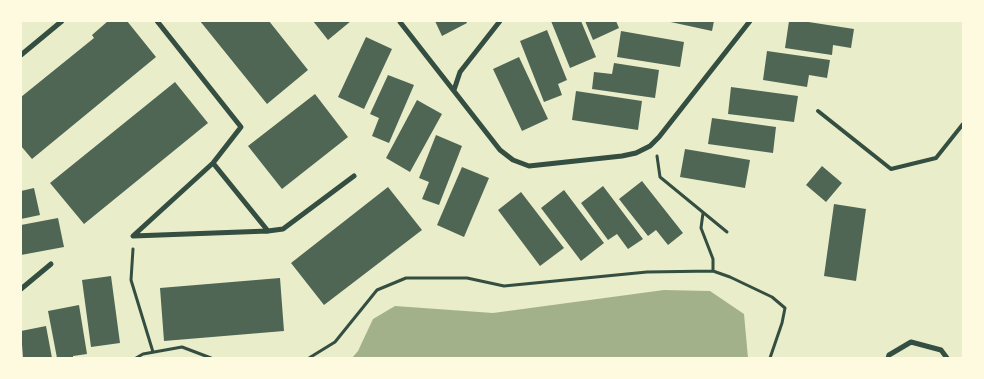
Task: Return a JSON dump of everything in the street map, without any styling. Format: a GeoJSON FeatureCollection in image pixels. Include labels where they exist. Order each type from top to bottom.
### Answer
{"type":"FeatureCollection","features":[{"type":"Feature","properties":{"kind":"street"},"geometry":{"type":"LineString","coordinates":[[21,55],[62,21]]}},
{"type":"Feature","properties":{"kind":"street"},"geometry":{"type":"LineString","coordinates":[[133,236],[213,163],[241,127],[157,21]]}},
{"type":"Feature","properties":{"kind":"street"},"geometry":{"type":"LineString","coordinates":[[454,90],[460,72],[500,21]]}},
{"type":"Feature","properties":{"kind":"street"},"geometry":{"type":"LineString","coordinates":[[400,22],[500,150],[513,160],[529,166],[622,156],[636,153],[650,146],[660,136],[750,21]]}},
{"type":"Feature","properties":{"kind":"street"},"geometry":{"type":"LineString","coordinates":[[213,163],[268,231]]}},
{"type":"Feature","properties":{"kind":"street"},"geometry":{"type":"LineString","coordinates":[[133,236],[283,229],[354,176]]}},
{"type":"Feature","properties":{"kind":"street"},"geometry":{"type":"LineString","coordinates":[[21,289],[51,264]]}},
{"type":"Feature","properties":{"kind":"street"},"geometry":{"type":"LineString","coordinates":[[888,358],[889,355],[911,342],[942,350],[946,358]]}},
{"type":"Feature","properties":{"kind":"lane"},"geometry":{"type":"LineString","coordinates":[[818,111],[891,169],[936,158],[963,124]]}},
{"type":"Feature","properties":{"kind":"path"},"geometry":{"type":"LineString","coordinates":[[650,146],[657,154],[660,177],[727,232]]}},
{"type":"Feature","properties":{"kind":"path"},"geometry":{"type":"LineString","coordinates":[[703,212],[701,228],[712,259],[713,271]]}},
{"type":"Feature","properties":{"kind":"path"},"geometry":{"type":"LineString","coordinates":[[133,236],[131,280],[153,352]]}},
{"type":"Feature","properties":{"kind":"path"},"geometry":{"type":"LineString","coordinates":[[309,358],[335,342],[378,290],[406,278],[467,278],[504,286],[647,272],[713,271],[772,296],[785,308],[770,358]]}},
{"type":"Feature","properties":{"kind":"path"},"geometry":{"type":"LineString","coordinates":[[136,358],[143,354],[182,347],[211,358]]}},
{"type":"Feature","properties":{"kind":"shaded area"},"geometry":{"type":"Polygon","coordinates":[[[664,290],[710,291],[744,314],[748,358],[352,358],[358,351],[373,319],[395,306],[493,313],[664,290]]]}},
{"type":"Feature","properties":{"kind":"building"},"geometry":{"type":"Polygon","coordinates":[[[108,21],[127,21],[156,57],[32,159],[21,146],[21,97],[94,38],[92,35],[108,21]]]}},
{"type":"Feature","properties":{"kind":"building"},"geometry":{"type":"Polygon","coordinates":[[[200,21],[269,21],[308,70],[267,104],[200,21]]]}},
{"type":"Feature","properties":{"kind":"building"},"geometry":{"type":"Polygon","coordinates":[[[313,21],[351,21],[328,40],[313,21]]]}},
{"type":"Feature","properties":{"kind":"building"},"geometry":{"type":"Polygon","coordinates":[[[435,21],[466,21],[467,23],[442,36],[435,21]]]}},
{"type":"Feature","properties":{"kind":"building"},"geometry":{"type":"Polygon","coordinates":[[[551,21],[581,21],[596,57],[570,68],[551,21]]]}},
{"type":"Feature","properties":{"kind":"building"},"geometry":{"type":"Polygon","coordinates":[[[585,21],[616,21],[619,28],[593,40],[585,21]]]}},
{"type":"Feature","properties":{"kind":"building"},"geometry":{"type":"Polygon","coordinates":[[[666,21],[714,21],[712,31],[666,21]]]}},
{"type":"Feature","properties":{"kind":"building"},"geometry":{"type":"Polygon","coordinates":[[[789,21],[802,21],[854,29],[851,48],[833,45],[832,55],[785,48],[789,21]]]}},
{"type":"Feature","properties":{"kind":"building"},"geometry":{"type":"Polygon","coordinates":[[[547,30],[567,80],[558,84],[562,95],[544,102],[520,41],[547,30]]]}},
{"type":"Feature","properties":{"kind":"building"},"geometry":{"type":"Polygon","coordinates":[[[621,31],[684,42],[680,67],[617,57],[621,31]]]}},
{"type":"Feature","properties":{"kind":"building"},"geometry":{"type":"Polygon","coordinates":[[[366,37],[392,49],[364,109],[338,97],[366,37]]]}},
{"type":"Feature","properties":{"kind":"building"},"geometry":{"type":"Polygon","coordinates":[[[767,51],[830,60],[827,78],[809,75],[807,87],[763,80],[767,51]]]}},
{"type":"Feature","properties":{"kind":"building"},"geometry":{"type":"Polygon","coordinates":[[[519,57],[548,119],[522,131],[493,69],[519,57]]]}},
{"type":"Feature","properties":{"kind":"building"},"geometry":{"type":"Polygon","coordinates":[[[614,63],[659,70],[655,98],[592,89],[594,72],[612,74],[614,63]]]}},
{"type":"Feature","properties":{"kind":"building"},"geometry":{"type":"Polygon","coordinates":[[[388,75],[414,85],[389,143],[372,136],[379,118],[370,114],[388,75]]]}},
{"type":"Feature","properties":{"kind":"building"},"geometry":{"type":"Polygon","coordinates":[[[175,82],[208,123],[84,224],[50,183],[175,82]]]}},
{"type":"Feature","properties":{"kind":"building"},"geometry":{"type":"Polygon","coordinates":[[[731,87],[798,96],[794,122],[728,114],[731,87]]]}},
{"type":"Feature","properties":{"kind":"building"},"geometry":{"type":"Polygon","coordinates":[[[576,91],[642,101],[638,130],[572,120],[576,91]]]}},
{"type":"Feature","properties":{"kind":"building"},"geometry":{"type":"Polygon","coordinates":[[[315,94],[348,137],[282,189],[248,146],[315,94]]]}},
{"type":"Feature","properties":{"kind":"building"},"geometry":{"type":"Polygon","coordinates":[[[417,100],[442,114],[410,172],[386,158],[417,100]]]}},
{"type":"Feature","properties":{"kind":"building"},"geometry":{"type":"Polygon","coordinates":[[[712,118],[776,127],[773,153],[708,144],[712,118]]]}},
{"type":"Feature","properties":{"kind":"building"},"geometry":{"type":"Polygon","coordinates":[[[436,135],[462,146],[439,205],[422,199],[429,182],[419,178],[436,135]]]}},
{"type":"Feature","properties":{"kind":"building"},"geometry":{"type":"Polygon","coordinates":[[[685,149],[750,160],[745,188],[680,177],[685,149]]]}},
{"type":"Feature","properties":{"kind":"building"},"geometry":{"type":"Polygon","coordinates":[[[822,166],[842,183],[826,202],[806,185],[822,166]]]}},
{"type":"Feature","properties":{"kind":"building"},"geometry":{"type":"Polygon","coordinates":[[[462,167],[489,178],[464,237],[437,225],[462,167]]]}},
{"type":"Feature","properties":{"kind":"building"},"geometry":{"type":"Polygon","coordinates":[[[642,181],[683,233],[668,245],[656,230],[648,236],[619,199],[642,181]]]}},
{"type":"Feature","properties":{"kind":"building"},"geometry":{"type":"Polygon","coordinates":[[[603,186],[643,239],[628,249],[617,234],[608,240],[581,203],[603,186]]]}},
{"type":"Feature","properties":{"kind":"building"},"geometry":{"type":"Polygon","coordinates":[[[388,187],[422,230],[324,305],[291,263],[388,187]]]}},
{"type":"Feature","properties":{"kind":"building"},"geometry":{"type":"Polygon","coordinates":[[[34,188],[40,215],[21,219],[21,191],[34,188]]]}},
{"type":"Feature","properties":{"kind":"building"},"geometry":{"type":"Polygon","coordinates":[[[564,190],[604,243],[581,261],[541,208],[564,190]]]}},
{"type":"Feature","properties":{"kind":"building"},"geometry":{"type":"Polygon","coordinates":[[[521,192],[564,248],[540,266],[498,210],[521,192]]]}},
{"type":"Feature","properties":{"kind":"building"},"geometry":{"type":"Polygon","coordinates":[[[834,204],[866,209],[856,281],[824,276],[834,204]]]}},
{"type":"Feature","properties":{"kind":"building"},"geometry":{"type":"Polygon","coordinates":[[[58,218],[64,247],[21,255],[21,225],[58,218]]]}},
{"type":"Feature","properties":{"kind":"building"},"geometry":{"type":"Polygon","coordinates":[[[111,276],[120,343],[91,347],[82,280],[111,276]]]}},
{"type":"Feature","properties":{"kind":"building"},"geometry":{"type":"Polygon","coordinates":[[[280,278],[284,331],[164,341],[160,288],[280,278]]]}},
{"type":"Feature","properties":{"kind":"building"},"geometry":{"type":"Polygon","coordinates":[[[79,305],[87,354],[73,356],[73,358],[57,358],[48,311],[79,305]]]}},
{"type":"Feature","properties":{"kind":"building"},"geometry":{"type":"Polygon","coordinates":[[[46,326],[52,358],[23,358],[21,331],[46,326]]]}}]}
